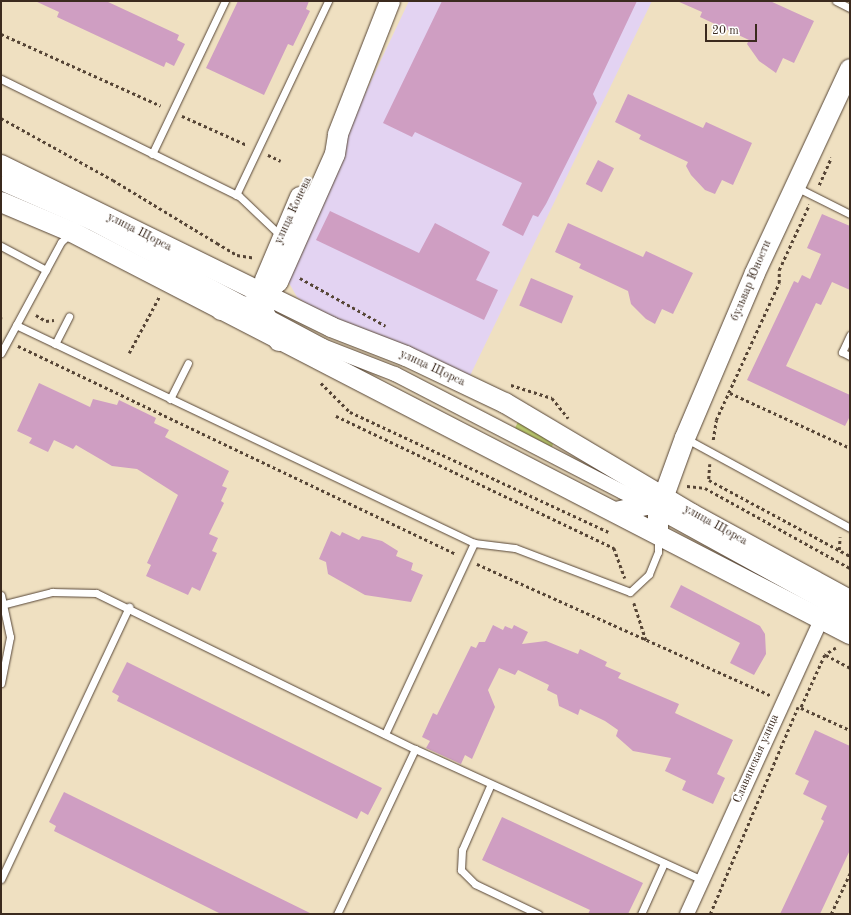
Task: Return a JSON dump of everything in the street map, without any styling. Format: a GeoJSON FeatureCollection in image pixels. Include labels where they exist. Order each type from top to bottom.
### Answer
{"type":"FeatureCollection","features":[{"type":"Feature","properties":{"kind":"main road","name":"улица Конева"},"geometry":{"type":"LineString","coordinates":[[265,292],[335,154],[338,134],[390,1]]}},
{"type":"Feature","properties":{"kind":"main road","name":"бульвар Юности"},"geometry":{"type":"LineString","coordinates":[[656,504],[795,186],[850,69]]}},
{"type":"Feature","properties":{"kind":"main road","name":"улица Конева"},"geometry":{"type":"LineString","coordinates":[[265,292],[282,238],[322,152],[338,134]]}},
{"type":"Feature","properties":{"kind":"main road","name":"улица Щорса"},"geometry":{"type":"LineString","coordinates":[[1,165],[231,279],[265,292],[289,307],[406,356],[505,403],[656,504],[804,575],[850,600]]}},
{"type":"Feature","properties":{"kind":"main road","name":"улица Щорса"},"geometry":{"type":"LineString","coordinates":[[1,202],[72,232],[279,341],[658,534],[825,612],[845,640]]}},
{"type":"Feature","properties":{"kind":"main road"},"geometry":{"type":"LineString","coordinates":[[231,279],[251,277],[265,292],[279,341]]}},
{"type":"Feature","properties":{"kind":"main road"},"geometry":{"type":"LineString","coordinates":[[221,310],[265,292]]}},
{"type":"Feature","properties":{"kind":"main road"},"geometry":{"type":"LineString","coordinates":[[616,512],[656,504],[658,534]]}},
{"type":"Feature","properties":{"kind":"street","name":"улица Щорса"},"geometry":{"type":"LineString","coordinates":[[1,183],[90,222],[265,292],[323,346],[395,374],[656,504],[825,612],[850,617]]}},
{"type":"Feature","properties":{"kind":"street"},"geometry":{"type":"LineString","coordinates":[[804,575],[825,612],[850,603]]}},
{"type":"Feature","properties":{"kind":"street","name":"Славянская улица"},"geometry":{"type":"LineString","coordinates":[[687,914],[782,701],[825,612]]}},
{"type":"Feature","properties":{"kind":"lane"},"geometry":{"type":"LineString","coordinates":[[152,154],[225,1]]}},
{"type":"Feature","properties":{"kind":"lane"},"geometry":{"type":"LineString","coordinates":[[236,195],[328,1]]}},
{"type":"Feature","properties":{"kind":"lane"},"geometry":{"type":"LineString","coordinates":[[836,1],[850,8]]}},
{"type":"Feature","properties":{"kind":"lane"},"geometry":{"type":"LineString","coordinates":[[1,79],[236,195],[282,238]]}},
{"type":"Feature","properties":{"kind":"lane"},"geometry":{"type":"LineString","coordinates":[[795,186],[850,214]]}},
{"type":"Feature","properties":{"kind":"lane"},"geometry":{"type":"LineString","coordinates":[[1,353],[61,242],[72,232]]}},
{"type":"Feature","properties":{"kind":"lane"},"geometry":{"type":"LineString","coordinates":[[1,246],[46,270]]}},
{"type":"Feature","properties":{"kind":"lane"},"geometry":{"type":"LineString","coordinates":[[55,344],[69,316]]}},
{"type":"Feature","properties":{"kind":"lane"},"geometry":{"type":"LineString","coordinates":[[16,325],[474,543],[515,548],[630,592],[649,574],[658,552],[658,534]]}},
{"type":"Feature","properties":{"kind":"lane"},"geometry":{"type":"LineString","coordinates":[[850,335],[842,352],[850,356]]}},
{"type":"Feature","properties":{"kind":"lane"},"geometry":{"type":"LineString","coordinates":[[170,399],[188,363]]}},
{"type":"Feature","properties":{"kind":"lane"},"geometry":{"type":"LineString","coordinates":[[685,438],[711,454],[850,528]]}},
{"type":"Feature","properties":{"kind":"lane"},"geometry":{"type":"LineString","coordinates":[[385,734],[474,543]]}},
{"type":"Feature","properties":{"kind":"lane"},"geometry":{"type":"LineString","coordinates":[[5,604],[74,591],[96,593],[129,607],[490,786],[702,880]]}},
{"type":"Feature","properties":{"kind":"lane"},"geometry":{"type":"LineString","coordinates":[[1,595],[5,604],[10,637],[1,683]]}},
{"type":"Feature","properties":{"kind":"lane"},"geometry":{"type":"LineString","coordinates":[[1,879],[129,607]]}},
{"type":"Feature","properties":{"kind":"lane"},"geometry":{"type":"LineString","coordinates":[[337,914],[415,749]]}},
{"type":"Feature","properties":{"kind":"lane"},"geometry":{"type":"LineString","coordinates":[[490,786],[462,850],[461,870],[475,884],[538,914]]}},
{"type":"Feature","properties":{"kind":"lane"},"geometry":{"type":"LineString","coordinates":[[641,914],[664,863]]}},
{"type":"Feature","properties":{"kind":"path"},"geometry":{"type":"LineString","coordinates":[[1,34],[281,161]]}},
{"type":"Feature","properties":{"kind":"path"},"geometry":{"type":"LineString","coordinates":[[834,153],[814,196],[730,393],[716,420],[709,480],[850,556]]}},
{"type":"Feature","properties":{"kind":"path"},"geometry":{"type":"LineString","coordinates":[[129,353],[161,293]]}},
{"type":"Feature","properties":{"kind":"path"},"geometry":{"type":"LineString","coordinates":[[7,341],[466,559],[850,730]]}},
{"type":"Feature","properties":{"kind":"path"},"geometry":{"type":"LineString","coordinates":[[730,393],[850,448]]}},
{"type":"Feature","properties":{"kind":"path"},"geometry":{"type":"LineString","coordinates":[[336,416],[614,548],[646,640]]}},
{"type":"Feature","properties":{"kind":"path"},"geometry":{"type":"LineString","coordinates":[[710,914],[825,655],[845,640]]}},
{"type":"Feature","properties":{"kind":"path"},"geometry":{"type":"LineString","coordinates":[[825,655],[850,668]]}},
{"type":"Feature","properties":{"kind":"path"},"geometry":{"type":"LineString","coordinates":[[831,914],[850,873]]}},
{"type":"Feature","properties":{"kind":"shaded area"},"geometry":{"type":"Polygon","coordinates":[[[409,1],[652,1],[465,386],[313,309],[297,297],[289,283],[287,266],[313,203],[409,1]]]}},
{"type":"Feature","properties":{"kind":"green space"},"geometry":{"type":"Polygon","coordinates":[[[519,420],[553,444],[552,447],[515,428],[519,420]]]}},
{"type":"Feature","properties":{"kind":"building"},"geometry":{"type":"Polygon","coordinates":[[[35,1],[106,1],[179,35],[177,40],[185,44],[174,66],[166,62],[164,67],[57,17],[59,12],[35,1]]]}},
{"type":"Feature","properties":{"kind":"building"},"geometry":{"type":"Polygon","coordinates":[[[238,1],[309,1],[306,9],[310,11],[293,46],[288,44],[264,95],[206,68],[238,1]]]}},
{"type":"Feature","properties":{"kind":"building"},"geometry":{"type":"Polygon","coordinates":[[[442,1],[637,1],[593,94],[597,103],[546,204],[538,217],[533,215],[523,236],[502,225],[522,183],[415,132],[412,137],[383,123],[442,1]]]}},
{"type":"Feature","properties":{"kind":"building"},"geometry":{"type":"Polygon","coordinates":[[[677,1],[770,1],[814,21],[794,63],[783,58],[776,73],[759,61],[747,44],[749,40],[700,17],[702,12],[677,1]]]}},
{"type":"Feature","properties":{"kind":"building"},"geometry":{"type":"Polygon","coordinates":[[[628,94],[703,128],[706,122],[752,143],[733,185],[722,180],[715,194],[705,190],[691,175],[686,166],[688,162],[639,139],[641,135],[615,122],[628,94]]]}},
{"type":"Feature","properties":{"kind":"building"},"geometry":{"type":"Polygon","coordinates":[[[598,160],[614,168],[602,192],[586,184],[598,160]]]}},
{"type":"Feature","properties":{"kind":"building"},"geometry":{"type":"Polygon","coordinates":[[[330,211],[419,253],[435,223],[490,252],[476,280],[498,290],[484,320],[316,240],[330,211]]]}},
{"type":"Feature","properties":{"kind":"building"},"geometry":{"type":"Polygon","coordinates":[[[822,214],[850,226],[850,290],[832,282],[821,305],[816,303],[786,366],[850,395],[850,416],[845,426],[747,380],[794,281],[798,283],[802,275],[810,279],[821,254],[807,248],[822,214]]]}},
{"type":"Feature","properties":{"kind":"building"},"geometry":{"type":"Polygon","coordinates":[[[568,223],[643,257],[646,251],[693,273],[673,314],[662,309],[655,324],[646,319],[631,304],[628,291],[579,268],[581,264],[555,252],[568,223]]]}},
{"type":"Feature","properties":{"kind":"building"},"geometry":{"type":"Polygon","coordinates":[[[531,278],[573,296],[562,324],[519,306],[531,278]]]}},
{"type":"Feature","properties":{"kind":"building"},"geometry":{"type":"Polygon","coordinates":[[[39,383],[90,407],[93,399],[117,405],[119,400],[156,418],[154,423],[169,430],[165,437],[229,471],[222,486],[227,488],[221,501],[224,503],[209,534],[218,538],[212,551],[217,553],[200,591],[192,587],[188,595],[146,576],[151,565],[147,563],[178,495],[137,469],[112,466],[76,445],[73,449],[54,440],[48,452],[29,443],[32,438],[17,431],[39,383]]]}},
{"type":"Feature","properties":{"kind":"building"},"geometry":{"type":"Polygon","coordinates":[[[331,531],[340,536],[342,532],[359,540],[362,536],[382,541],[398,551],[396,556],[413,563],[411,570],[423,575],[411,602],[365,595],[328,574],[326,562],[319,559],[331,531]]]}},
{"type":"Feature","properties":{"kind":"building"},"geometry":{"type":"Polygon","coordinates":[[[681,585],[760,626],[765,634],[766,654],[754,675],[730,663],[740,643],[670,607],[681,585]]]}},
{"type":"Feature","properties":{"kind":"building"},"geometry":{"type":"Polygon","coordinates":[[[493,625],[503,630],[505,626],[512,629],[514,625],[528,632],[522,644],[546,641],[578,654],[580,649],[607,662],[605,666],[621,673],[618,678],[679,704],[675,713],[733,740],[717,774],[725,778],[713,804],[682,790],[686,781],[665,771],[671,758],[633,751],[616,736],[618,730],[605,721],[580,709],[578,715],[559,706],[557,695],[547,690],[549,685],[518,670],[515,675],[499,668],[488,690],[495,707],[472,759],[465,755],[461,764],[426,748],[430,741],[422,737],[433,713],[437,715],[471,646],[476,648],[479,642],[485,642],[493,625]]]}},
{"type":"Feature","properties":{"kind":"building"},"geometry":{"type":"Polygon","coordinates":[[[127,662],[382,788],[368,815],[361,811],[357,819],[117,701],[119,696],[112,692],[127,662]]]}},
{"type":"Feature","properties":{"kind":"building"},"geometry":{"type":"Polygon","coordinates":[[[815,730],[850,746],[850,850],[820,914],[780,914],[824,821],[821,819],[827,806],[803,794],[809,781],[795,774],[815,730]]]}},
{"type":"Feature","properties":{"kind":"building"},"geometry":{"type":"Polygon","coordinates":[[[64,792],[312,914],[221,914],[54,831],[56,826],[49,822],[64,792]]]}},
{"type":"Feature","properties":{"kind":"building"},"geometry":{"type":"Polygon","coordinates":[[[502,817],[643,883],[628,914],[588,914],[590,910],[482,860],[502,817]]]}}]}
